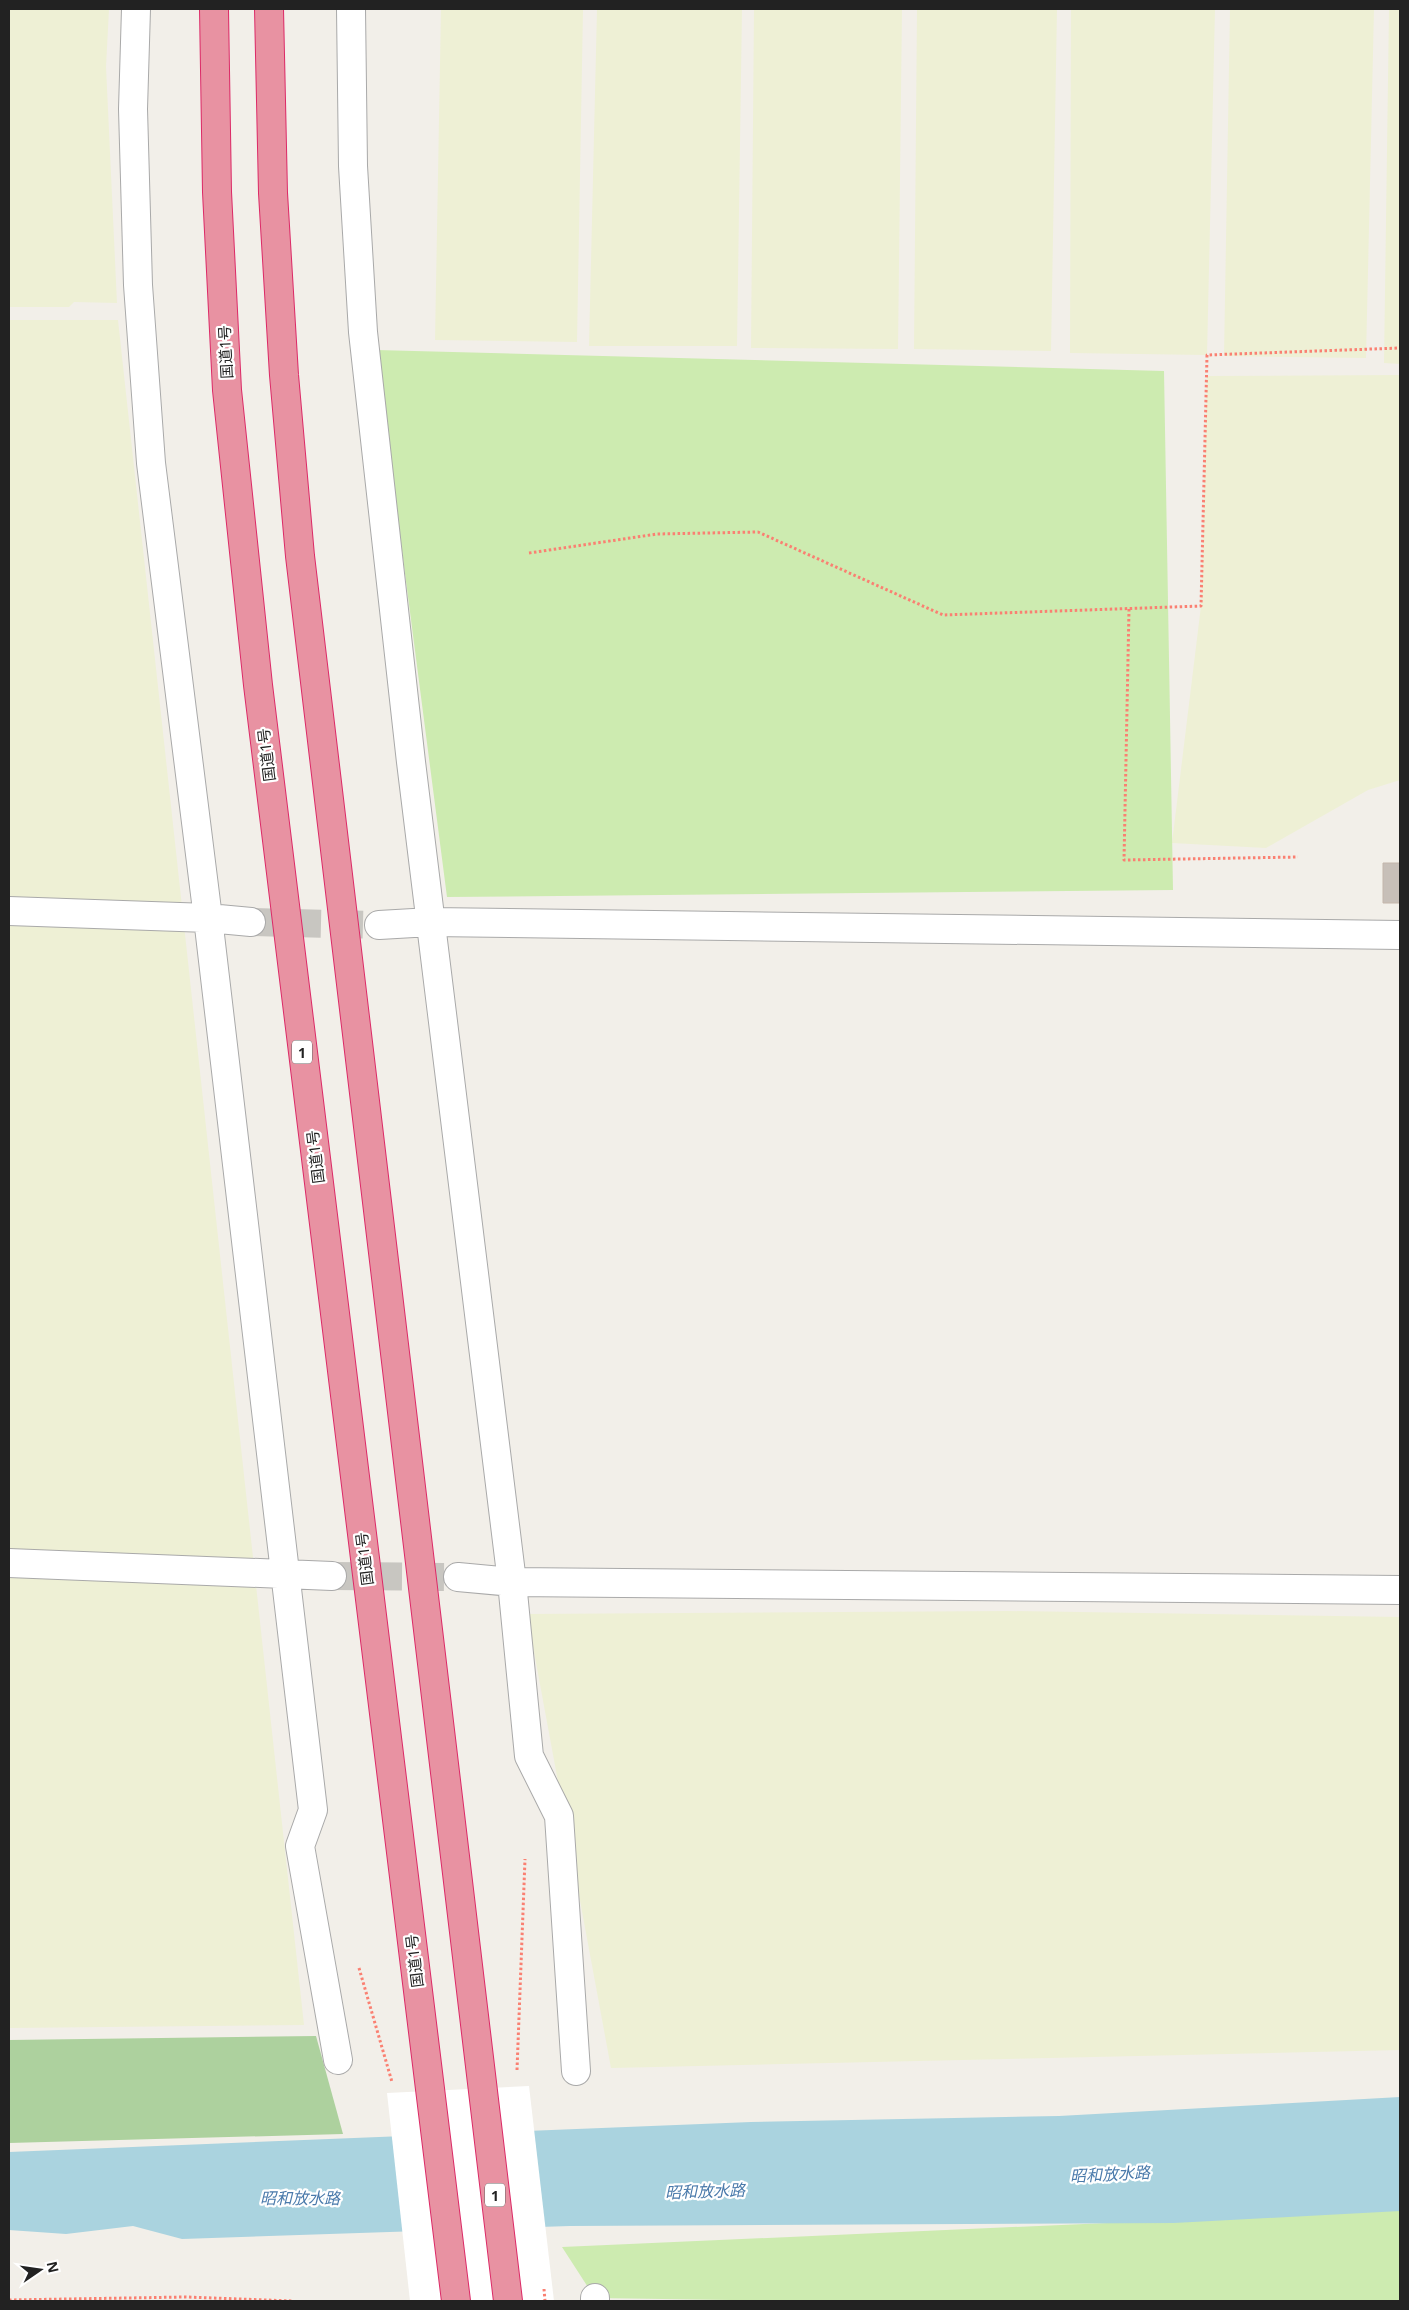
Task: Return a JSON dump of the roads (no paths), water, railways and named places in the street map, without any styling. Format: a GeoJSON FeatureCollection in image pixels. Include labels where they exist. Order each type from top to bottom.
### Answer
{"type":"FeatureCollection","features":[{"type":"Feature","properties":{"kind":"highway","name":"国道1号"},"geometry":{"type":"LineString","coordinates":[[214,9],[217,192],[230,419],[258,685],[456,2301]]}},
{"type":"Feature","properties":{"kind":"highway","name":"1"},"geometry":{"type":"LineString","coordinates":[[269,9],[273,194],[284,375],[300,556],[508,2301]]}},
{"type":"Feature","properties":{"kind":"street"},"geometry":{"type":"LineString","coordinates":[[136,9],[132,109],[138,275],[151,463],[208,918],[313,1810],[300,1846],[338,2060]]}},
{"type":"Feature","properties":{"kind":"street"},"geometry":{"type":"LineString","coordinates":[[351,9],[353,166],[363,332],[410,752],[512,1582],[529,1756],[558,1816],[576,2071]]}},
{"type":"Feature","properties":{"kind":"street"},"geometry":{"type":"LineString","coordinates":[[9,911],[208,918],[251,922]]}},
{"type":"Feature","properties":{"kind":"street"},"geometry":{"type":"LineString","coordinates":[[379,925],[431,922],[1400,936]]}},
{"type":"Feature","properties":{"kind":"street"},"geometry":{"type":"LineString","coordinates":[[9,1563],[332,1576]]}},
{"type":"Feature","properties":{"kind":"street"},"geometry":{"type":"LineString","coordinates":[[458,1577],[512,1582],[1400,1590]]}},
{"type":"Feature","properties":{"kind":"water","name":"昭和放水路"},"geometry":{"type":"Polygon","coordinates":[[[1400,2097],[1400,2211],[1174,2223],[570,2226],[182,2239],[133,2226],[66,2234],[9,2230],[9,2152],[751,2122],[1059,2116],[1400,2097]]]}},
{"type":"Feature","properties":{"kind":"tunnel"},"geometry":{"type":"LineString","coordinates":[[251,922],[379,925]]}},
{"type":"Feature","properties":{"kind":"tunnel"},"geometry":{"type":"LineString","coordinates":[[332,1576],[458,1577]]}}]}
